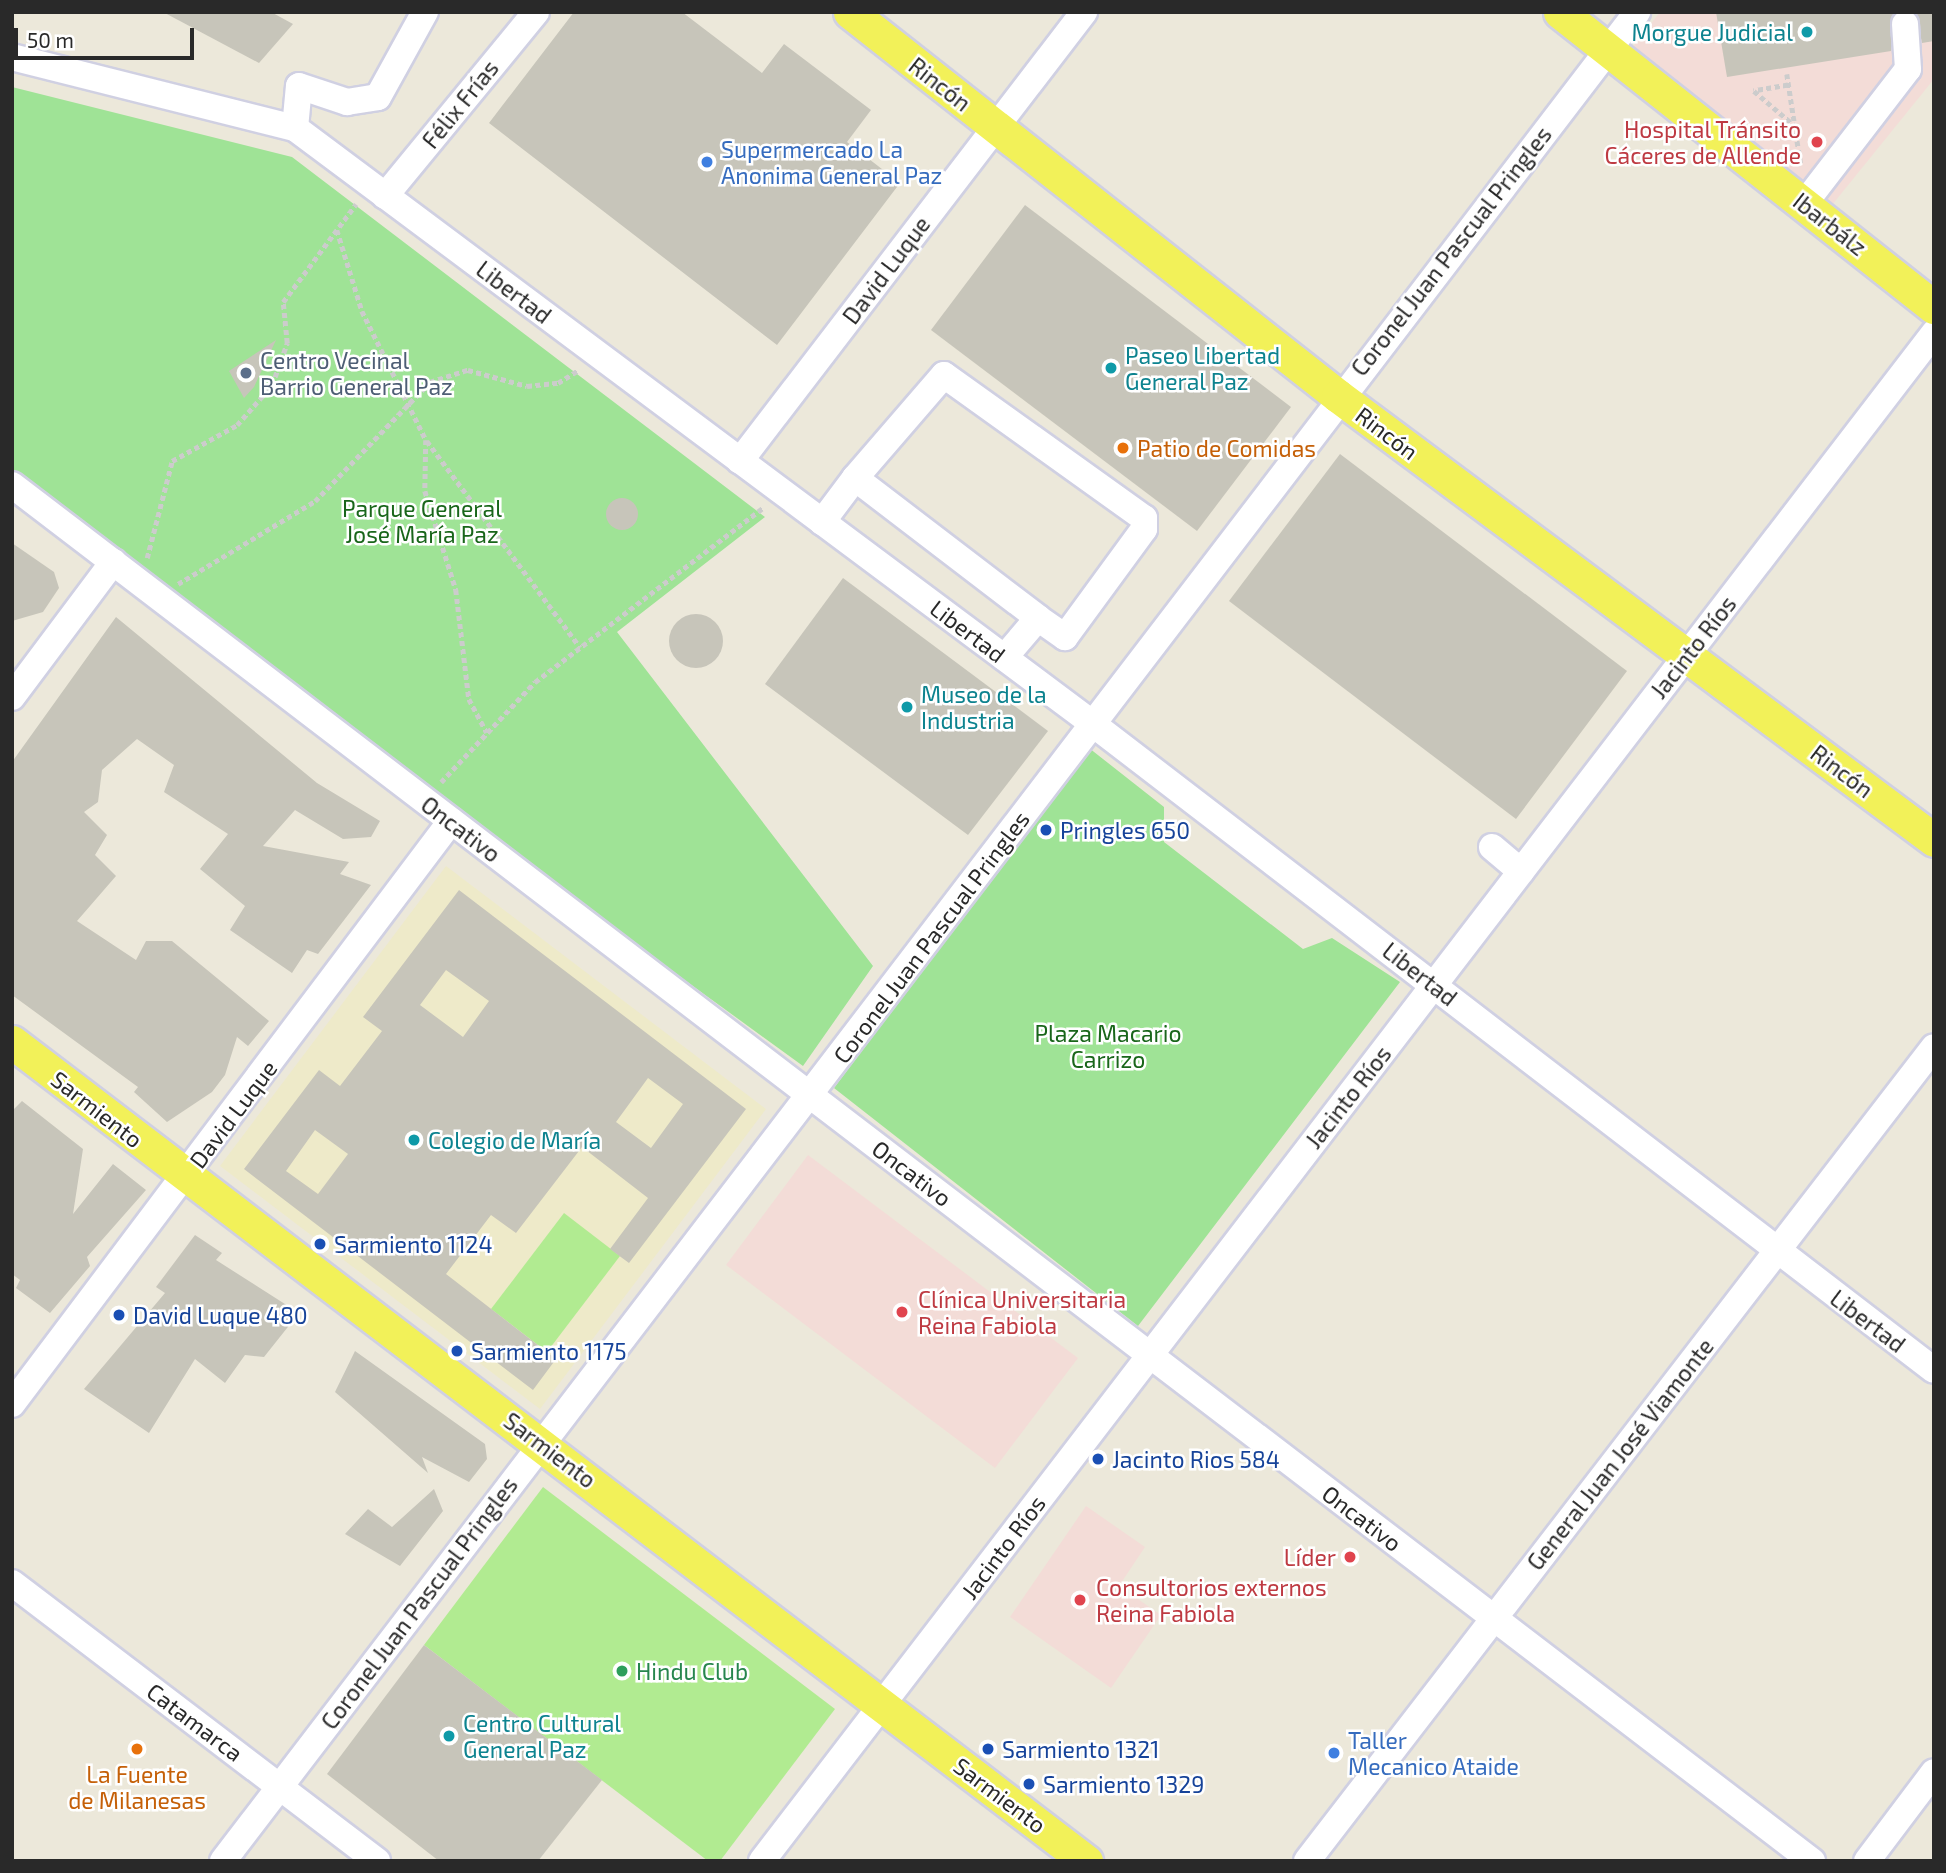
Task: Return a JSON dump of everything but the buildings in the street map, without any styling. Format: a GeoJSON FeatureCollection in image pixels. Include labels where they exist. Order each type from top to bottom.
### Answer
{"type":"FeatureCollection","features":[{"type":"Feature","properties":{"kind":"main road","name":"Rincón"},"geometry":{"type":"LineString","coordinates":[[850,12],[1338,396],[1934,840]]}},
{"type":"Feature","properties":{"kind":"main road","name":"Ibarbálz"},"geometry":{"type":"LineString","coordinates":[[1560,12],[1934,307]]}},
{"type":"Feature","properties":{"kind":"main road","name":"Sarmiento"},"geometry":{"type":"LineString","coordinates":[[12,1042],[185,1178],[541,1442],[1086,1861]]}},
{"type":"Feature","properties":{"kind":"street"},"geometry":{"type":"LineString","coordinates":[[295,128],[299,86],[347,102],[378,97],[425,12]]}},
{"type":"Feature","properties":{"kind":"street","name":"Félix Frías"},"geometry":{"type":"LineString","coordinates":[[377,190],[536,12]]}},
{"type":"Feature","properties":{"kind":"street","name":"David Luque"},"geometry":{"type":"LineString","coordinates":[[740,461],[1084,12]]}},
{"type":"Feature","properties":{"kind":"street","name":"Coronel Juan Pascual Pringles"},"geometry":{"type":"LineString","coordinates":[[223,1861],[541,1442],[812,1096],[1089,721],[1637,12]]}},
{"type":"Feature","properties":{"kind":"street"},"geometry":{"type":"LineString","coordinates":[[1794,196],[1908,69],[1905,24]]}},
{"type":"Feature","properties":{"kind":"street","name":"Libertad"},"geometry":{"type":"LineString","coordinates":[[12,57],[295,128],[1089,721],[1934,1370]]}},
{"type":"Feature","properties":{"kind":"street","name":"Jacinto Ríos"},"geometry":{"type":"LineString","coordinates":[[762,1861],[1934,333]]}},
{"type":"Feature","properties":{"kind":"street"},"geometry":{"type":"LineString","coordinates":[[822,522],[855,478],[944,375],[1144,518],[1144,529],[1065,637],[855,478]]}},
{"type":"Feature","properties":{"kind":"street","name":"Oncativo"},"geometry":{"type":"LineString","coordinates":[[12,485],[1812,1861]]}},
{"type":"Feature","properties":{"kind":"street"},"geometry":{"type":"LineString","coordinates":[[12,697],[113,562]]}},
{"type":"Feature","properties":{"kind":"street"},"geometry":{"type":"LineString","coordinates":[[1004,658],[1038,618]]}},
{"type":"Feature","properties":{"kind":"street","name":"David Luque"},"geometry":{"type":"LineString","coordinates":[[12,1404],[185,1178],[451,821]]}},
{"type":"Feature","properties":{"kind":"street"},"geometry":{"type":"LineString","coordinates":[[1492,847],[1521,871]]}},
{"type":"Feature","properties":{"kind":"street","name":"General Juan José Viamonte"},"geometry":{"type":"LineString","coordinates":[[1307,1861],[1934,1047]]}},
{"type":"Feature","properties":{"kind":"street","name":"Catamarca"},"geometry":{"type":"LineString","coordinates":[[12,1583],[377,1861]]}},
{"type":"Feature","properties":{"kind":"street"},"geometry":{"type":"LineString","coordinates":[[1867,1861],[1934,1772]]}},
{"type":"Feature","properties":{"kind":"path"},"geometry":{"type":"LineString","coordinates":[[1787,74],[1801,165],[1794,196]]}},
{"type":"Feature","properties":{"kind":"path"},"geometry":{"type":"LineString","coordinates":[[1788,85],[1754,91],[1794,125]]}},
{"type":"Feature","properties":{"kind":"path"},"geometry":{"type":"LineString","coordinates":[[140,583],[172,461],[237,425],[272,385],[287,343],[283,302],[337,230],[377,190]]}},
{"type":"Feature","properties":{"kind":"path"},"geometry":{"type":"LineString","coordinates":[[337,230],[362,311],[406,406],[426,440],[518,555],[580,647]]}},
{"type":"Feature","properties":{"kind":"path"},"geometry":{"type":"LineString","coordinates":[[163,600],[192,570],[315,501],[430,382],[468,370],[527,386],[558,383],[600,356]]}},
{"type":"Feature","properties":{"kind":"path"},"geometry":{"type":"LineString","coordinates":[[426,440],[425,491],[456,590],[470,699],[487,733]]}},
{"type":"Feature","properties":{"kind":"path"},"geometry":{"type":"LineString","coordinates":[[424,800],[487,733],[580,647],[782,492]]}},
{"type":"Feature","properties":{"kind":"shaded area","name":"Hospital Tránsito Cáceres de Allende"},"geometry":{"type":"Polygon","coordinates":[[[1660,12],[1934,12],[1934,79],[1832,205],[1632,48],[1660,12]]]}},
{"type":"Feature","properties":{"kind":"shaded area","name":"Colegio de María"},"geometry":{"type":"Polygon","coordinates":[[[446,866],[766,1109],[540,1409],[220,1166],[446,866]]]}},
{"type":"Feature","properties":{"kind":"shaded area","name":"Clínica Universitaria Reina Fabiola"},"geometry":{"type":"Polygon","coordinates":[[[808,1155],[1078,1358],[995,1468],[726,1265],[808,1155]]]}},
{"type":"Feature","properties":{"kind":"shaded area","name":"Consultorios externos Reina Fabiola"},"geometry":{"type":"Polygon","coordinates":[[[1086,1506],[1145,1547],[1119,1586],[1161,1615],[1111,1688],[1010,1617],[1086,1506]]]}},
{"type":"Feature","properties":{"kind":"green space","name":"Parque General José María Paz"},"geometry":{"type":"Polygon","coordinates":[[[12,87],[292,157],[765,517],[617,632],[873,966],[803,1066],[471,825],[12,472],[12,87]]]}},
{"type":"Feature","properties":{"kind":"green space","name":"Plaza Macario Carrizo"},"geometry":{"type":"Polygon","coordinates":[[[1089,748],[1164,807],[1164,842],[1303,949],[1332,938],[1400,982],[1138,1326],[834,1088],[1089,748]]]}},
{"type":"Feature","properties":{"kind":"green space"},"geometry":{"type":"Polygon","coordinates":[[[564,1213],[620,1256],[547,1352],[491,1309],[564,1213]]]}},
{"type":"Feature","properties":{"kind":"green space","name":"Hindu Club"},"geometry":{"type":"Polygon","coordinates":[[[543,1487],[835,1709],[720,1861],[708,1861],[424,1645],[543,1487]]]}},
{"type":"Feature","properties":{"kind":"place","name":"Morgue Judicial"},"geometry":{"type":"Point","coordinates":[1807,32]}},
{"type":"Feature","properties":{"kind":"place","name":"Hospital Tránsito Cáceres de Allende"},"geometry":{"type":"Point","coordinates":[1817,142]}},
{"type":"Feature","properties":{"kind":"place","name":"Supermercado La Anonima General Paz"},"geometry":{"type":"Point","coordinates":[707,162]}},
{"type":"Feature","properties":{"kind":"place","name":"Paseo Libertad General Paz"},"geometry":{"type":"Point","coordinates":[1111,368]}},
{"type":"Feature","properties":{"kind":"place","name":"Centro Vecinal Barrio General Paz"},"geometry":{"type":"Point","coordinates":[246,373]}},
{"type":"Feature","properties":{"kind":"place","name":"Patio de Comidas"},"geometry":{"type":"Point","coordinates":[1123,448]}},
{"type":"Feature","properties":{"kind":"place","name":"Museo de la Industria"},"geometry":{"type":"Point","coordinates":[907,707]}},
{"type":"Feature","properties":{"kind":"place","name":"Pringles 650"},"geometry":{"type":"Point","coordinates":[1046,830]}},
{"type":"Feature","properties":{"kind":"place","name":"Colegio de María"},"geometry":{"type":"Point","coordinates":[414,1140]}},
{"type":"Feature","properties":{"kind":"place","name":"Sarmiento 1124"},"geometry":{"type":"Point","coordinates":[320,1244]}},
{"type":"Feature","properties":{"kind":"place","name":"Clínica Universitaria Reina Fabiola"},"geometry":{"type":"Point","coordinates":[902,1312]}},
{"type":"Feature","properties":{"kind":"place","name":"David Luque 480"},"geometry":{"type":"Point","coordinates":[119,1315]}},
{"type":"Feature","properties":{"kind":"place","name":"Sarmiento 1175"},"geometry":{"type":"Point","coordinates":[457,1351]}},
{"type":"Feature","properties":{"kind":"place","name":"Jacinto Rios 584"},"geometry":{"type":"Point","coordinates":[1098,1459]}},
{"type":"Feature","properties":{"kind":"place","name":"Líder"},"geometry":{"type":"Point","coordinates":[1350,1557]}},
{"type":"Feature","properties":{"kind":"place","name":"Consultorios externos Reina Fabiola"},"geometry":{"type":"Point","coordinates":[1080,1600]}},
{"type":"Feature","properties":{"kind":"place","name":"Hindu Club"},"geometry":{"type":"Point","coordinates":[622,1671]}},
{"type":"Feature","properties":{"kind":"place","name":"Centro Cultural General Paz"},"geometry":{"type":"Point","coordinates":[449,1736]}},
{"type":"Feature","properties":{"kind":"place","name":"La Fuente de Milanesas"},"geometry":{"type":"Point","coordinates":[137,1749]}},
{"type":"Feature","properties":{"kind":"place","name":"Sarmiento 1321"},"geometry":{"type":"Point","coordinates":[988,1749]}},
{"type":"Feature","properties":{"kind":"place","name":"Taller Mecanico Ataide"},"geometry":{"type":"Point","coordinates":[1334,1753]}},
{"type":"Feature","properties":{"kind":"place","name":"Sarmiento 1329"},"geometry":{"type":"Point","coordinates":[1029,1784]}}]}
